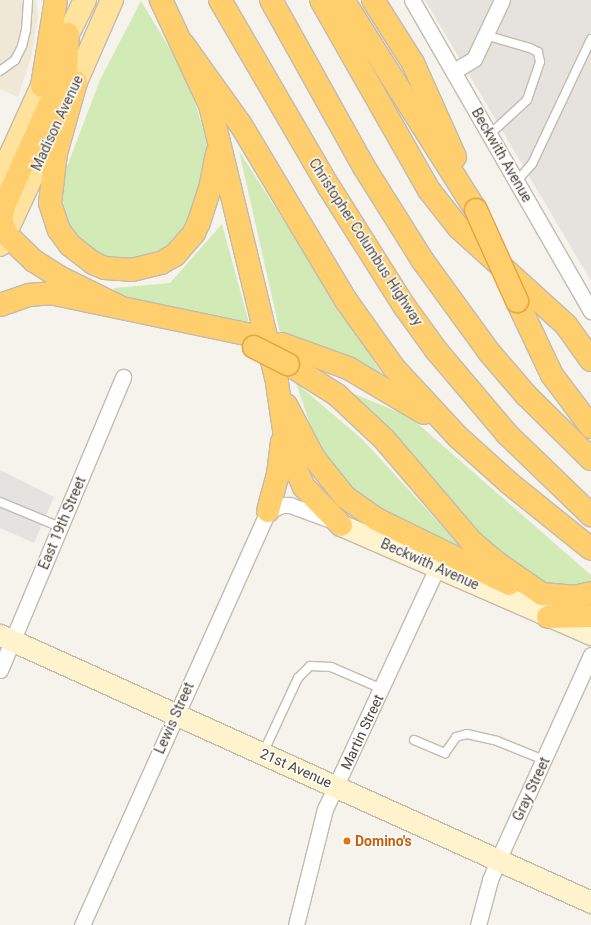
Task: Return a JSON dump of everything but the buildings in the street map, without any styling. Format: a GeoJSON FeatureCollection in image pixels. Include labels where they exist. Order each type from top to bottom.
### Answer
{"type":"FeatureCollection","features":[{"type":"Feature","properties":{"kind":"highway"},"geometry":{"type":"LineString","coordinates":[[42,86],[56,0]]}},
{"type":"Feature","properties":{"kind":"highway"},"geometry":{"type":"LineString","coordinates":[[161,0],[183,44],[210,105],[218,147],[277,383],[283,431],[292,464],[304,487],[341,525]]}},
{"type":"Feature","properties":{"kind":"highway","name":"Christopher Columbus Highway"},"geometry":{"type":"LineString","coordinates":[[220,0],[373,259],[432,344],[507,434],[591,515]]}},
{"type":"Feature","properties":{"kind":"highway"},"geometry":{"type":"LineString","coordinates":[[271,0],[361,161],[423,261],[489,352],[532,400],[591,459]]}},
{"type":"Feature","properties":{"kind":"highway"},"geometry":{"type":"LineString","coordinates":[[321,0],[430,190],[458,227],[566,325],[591,360]]}},
{"type":"Feature","properties":{"kind":"highway"},"geometry":{"type":"LineString","coordinates":[[343,0],[476,210]]}},
{"type":"Feature","properties":{"kind":"highway"},"geometry":{"type":"LineString","coordinates":[[373,0],[424,84],[476,210],[552,375],[591,427]]}},
{"type":"Feature","properties":{"kind":"highway"},"geometry":{"type":"LineString","coordinates":[[68,34],[66,68],[4,206],[1,220],[3,240],[14,245],[40,265],[63,279],[118,306]]}},
{"type":"Feature","properties":{"kind":"highway"},"geometry":{"type":"LineString","coordinates":[[183,44],[241,125],[369,336],[395,369],[458,437],[509,483],[591,549]]}},
{"type":"Feature","properties":{"kind":"highway"},"geometry":{"type":"LineString","coordinates":[[76,82],[56,153],[50,204],[56,223],[70,245],[93,263],[105,268],[132,270],[161,263],[175,255],[194,233],[199,222],[211,184],[218,147]]}},
{"type":"Feature","properties":{"kind":"highway"},"geometry":{"type":"LineString","coordinates":[[0,305],[29,294],[50,293],[118,306],[184,322],[252,341],[285,354],[348,368],[396,394],[458,437]]}},
{"type":"Feature","properties":{"kind":"highway"},"geometry":{"type":"LineString","coordinates":[[285,354],[342,400],[384,439],[472,542],[497,563],[542,594]]}},
{"type":"Feature","properties":{"kind":"highway"},"geometry":{"type":"LineString","coordinates":[[277,383],[314,458],[334,485],[354,504],[400,532],[497,579],[542,594],[574,597],[591,593]]}},
{"type":"Feature","properties":{"kind":"highway"},"geometry":{"type":"LineString","coordinates":[[268,511],[278,474],[283,431]]}},
{"type":"Feature","properties":{"kind":"highway"},"geometry":{"type":"LineString","coordinates":[[548,617],[591,616]]}},
{"type":"Feature","properties":{"kind":"main road","name":"Madison Avenue"},"geometry":{"type":"LineString","coordinates":[[0,178],[42,86],[85,0]]}},
{"type":"Feature","properties":{"kind":"main road","name":"Madison Avenue"},"geometry":{"type":"LineString","coordinates":[[3,240],[112,0]]}},
{"type":"Feature","properties":{"kind":"street","name":"Beckwith Avenue"},"geometry":{"type":"LineString","coordinates":[[412,0],[591,311]]}},
{"type":"Feature","properties":{"kind":"street"},"geometry":{"type":"LineString","coordinates":[[454,71],[474,59],[502,0]]}},
{"type":"Feature","properties":{"kind":"street","name":"East 19th Street"},"geometry":{"type":"LineString","coordinates":[[0,670],[6,638],[60,527],[123,377]]}},
{"type":"Feature","properties":{"kind":"street","name":"Beckwith Avenue"},"geometry":{"type":"LineString","coordinates":[[268,511],[282,505],[290,505],[341,525],[548,617],[591,634]]}},
{"type":"Feature","properties":{"kind":"street","name":"Lewis Street"},"geometry":{"type":"LineString","coordinates":[[82,925],[175,714],[268,511]]}},
{"type":"Feature","properties":{"kind":"street","name":"Martin Street"},"geometry":{"type":"LineString","coordinates":[[296,925],[325,809],[437,568]]}},
{"type":"Feature","properties":{"kind":"street","name":"21st Avenue"},"geometry":{"type":"LineString","coordinates":[[6,638],[591,902]]}},
{"type":"Feature","properties":{"kind":"street","name":"Gray Street"},"geometry":{"type":"LineString","coordinates":[[478,925],[490,880],[498,860],[591,655]]}},
{"type":"Feature","properties":{"kind":"lane"},"geometry":{"type":"LineString","coordinates":[[0,71],[15,60],[22,46],[26,30],[28,0]]}},
{"type":"Feature","properties":{"kind":"lane"},"geometry":{"type":"LineString","coordinates":[[485,35],[530,48],[538,52],[540,62],[527,100],[490,134]]}},
{"type":"Feature","properties":{"kind":"lane"},"geometry":{"type":"LineString","coordinates":[[517,181],[532,164],[591,39]]}},
{"type":"Feature","properties":{"kind":"lane"},"geometry":{"type":"LineString","coordinates":[[0,502],[60,527]]}},
{"type":"Feature","properties":{"kind":"lane"},"geometry":{"type":"LineString","coordinates":[[263,753],[298,678],[310,666],[331,667],[382,689]]}},
{"type":"Feature","properties":{"kind":"lane"},"geometry":{"type":"LineString","coordinates":[[414,740],[445,753],[456,737],[467,734],[497,741],[544,760]]}},
{"type":"Feature","properties":{"kind":"shaded area"},"geometry":{"type":"Polygon","coordinates":[[[0,0],[36,0],[38,17],[32,53],[18,97],[0,89],[0,0]]]}},
{"type":"Feature","properties":{"kind":"shaded area"},"geometry":{"type":"Polygon","coordinates":[[[425,0],[591,0],[591,281],[425,0]]]}},
{"type":"Feature","properties":{"kind":"shaded area"},"geometry":{"type":"Polygon","coordinates":[[[0,470],[54,497],[34,543],[0,528],[0,470]]]}},
{"type":"Feature","properties":{"kind":"green space"},"geometry":{"type":"Polygon","coordinates":[[[141,1],[188,79],[209,149],[203,190],[171,250],[116,264],[72,242],[60,185],[100,80],[141,1]]]}},
{"type":"Feature","properties":{"kind":"green space"},"geometry":{"type":"Polygon","coordinates":[[[239,151],[387,382],[281,337],[239,151]]]}},
{"type":"Feature","properties":{"kind":"green space"},"geometry":{"type":"Polygon","coordinates":[[[222,224],[249,323],[116,298],[114,288],[170,283],[222,224]]]}},
{"type":"Feature","properties":{"kind":"green space"},"geometry":{"type":"Polygon","coordinates":[[[296,383],[362,439],[474,561],[353,498],[321,456],[296,383]]]}},
{"type":"Feature","properties":{"kind":"green space"},"geometry":{"type":"Polygon","coordinates":[[[335,386],[410,417],[591,575],[591,585],[547,590],[484,542],[335,386]]]}},
{"type":"Feature","properties":{"kind":"place","name":"Domino's"},"geometry":{"type":"Point","coordinates":[347,841]}}]}
